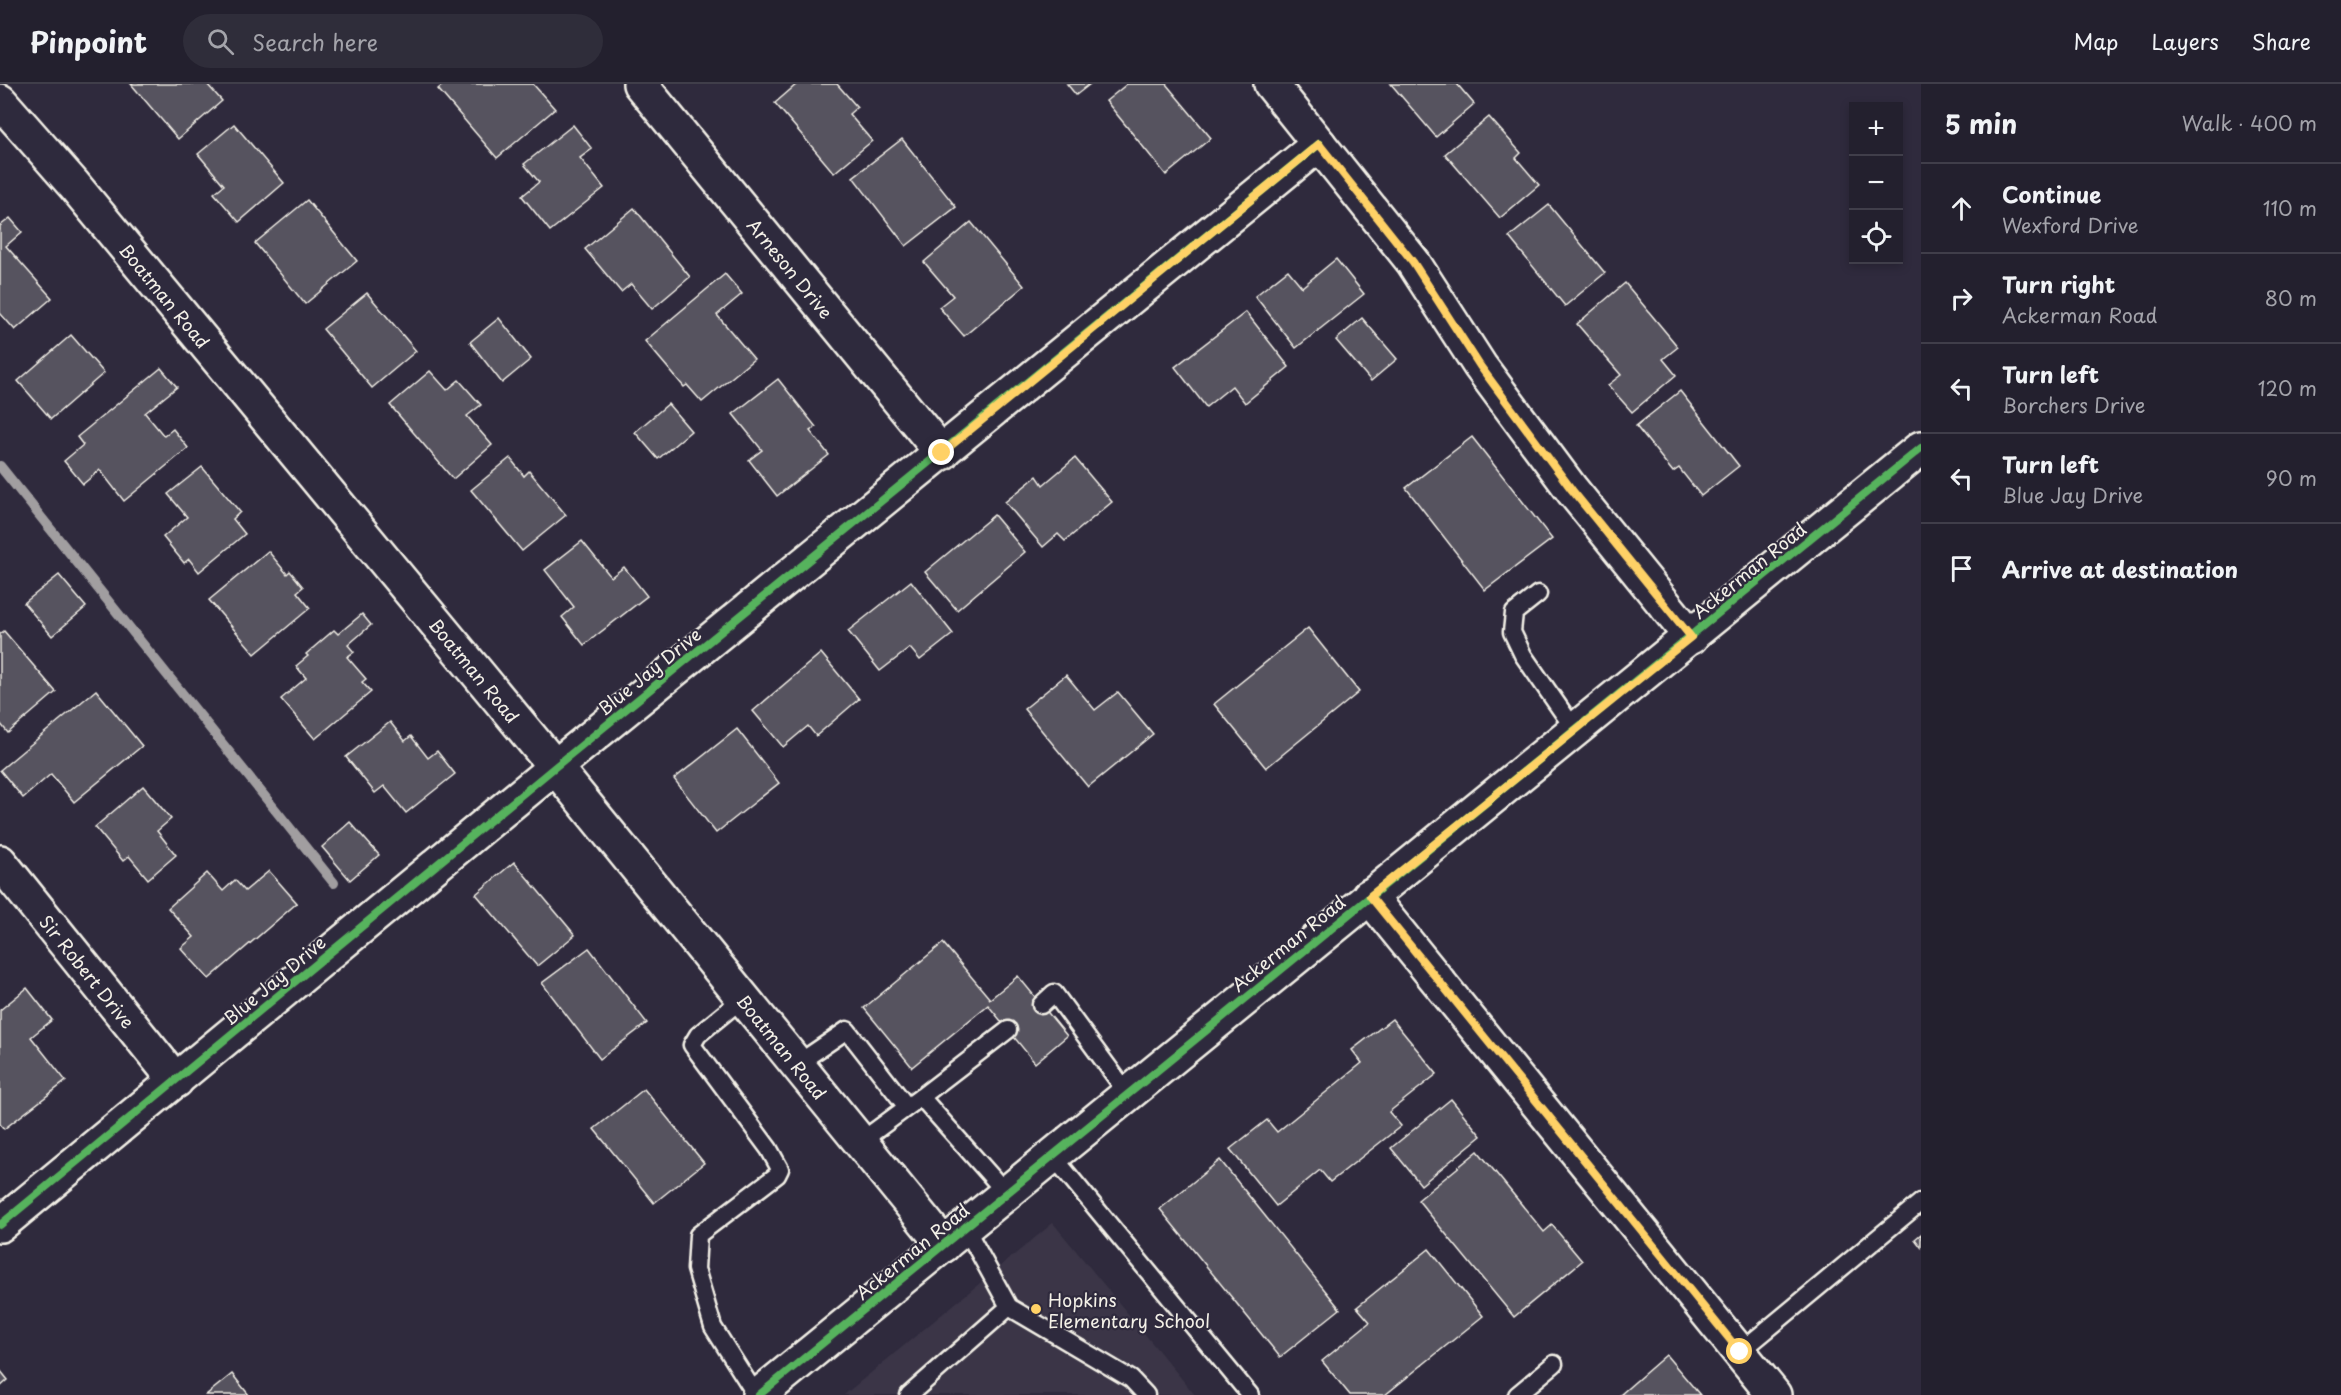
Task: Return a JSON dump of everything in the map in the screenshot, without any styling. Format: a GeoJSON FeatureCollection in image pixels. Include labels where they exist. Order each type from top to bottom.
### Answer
{"type":"FeatureCollection","features":[{"type":"Feature","properties":{"kind":"street","name":"Arneson Drive"},"geometry":{"type":"LineString","coordinates":[[640,84],[942,453]]}},
{"type":"Feature","properties":{"kind":"street"},"geometry":{"type":"LineString","coordinates":[[1271,84],[1413,262],[1480,366],[1572,490],[1691,637]]}},
{"type":"Feature","properties":{"kind":"street","name":"Boatman Road"},"geometry":{"type":"LineString","coordinates":[[0,101],[81,194],[555,767],[860,1142],[954,1236]]}},
{"type":"Feature","properties":{"kind":"street","name":"Blue Jay Drive"},"geometry":{"type":"LineString","coordinates":[[0,1225],[555,767],[1319,144]]}},
{"type":"Feature","properties":{"kind":"street","name":"Ackerman Road"},"geometry":{"type":"LineString","coordinates":[[757,1395],[1921,448]]}},
{"type":"Feature","properties":{"kind":"street","name":"Sir Robert Drive"},"geometry":{"type":"LineString","coordinates":[[0,862],[176,1081]]}},
{"type":"Feature","properties":{"kind":"street"},"geometry":{"type":"LineString","coordinates":[[1370,896],[1774,1395]]}},
{"type":"Feature","properties":{"kind":"lane"},"geometry":{"type":"LineString","coordinates":[[1538,594],[1514,613],[1512,632],[1532,670],[1575,730]]}},
{"type":"Feature","properties":{"kind":"lane"},"geometry":{"type":"LineString","coordinates":[[1041,1005],[1054,993],[1128,1094]]}},
{"type":"Feature","properties":{"kind":"lane"},"geometry":{"type":"LineString","coordinates":[[743,998],[698,1035],[692,1045],[769,1149],[780,1169],[777,1175],[698,1236],[696,1269],[713,1327],[757,1395]]}},
{"type":"Feature","properties":{"kind":"lane"},"geometry":{"type":"LineString","coordinates":[[860,1142],[1008,1029]]}},
{"type":"Feature","properties":{"kind":"lane"},"geometry":{"type":"LineString","coordinates":[[797,1064],[847,1030],[907,1107]]}},
{"type":"Feature","properties":{"kind":"lane"},"geometry":{"type":"LineString","coordinates":[[921,1097],[1006,1193]]}},
{"type":"Feature","properties":{"kind":"lane"},"geometry":{"type":"LineString","coordinates":[[1052,1155],[1250,1395]]}},
{"type":"Feature","properties":{"kind":"lane"},"geometry":{"type":"LineString","coordinates":[[1740,1352],[1921,1202]]}},
{"type":"Feature","properties":{"kind":"lane"},"geometry":{"type":"LineString","coordinates":[[954,1236],[1009,1307],[1131,1379],[1146,1395]]}},
{"type":"Feature","properties":{"kind":"lane"},"geometry":{"type":"LineString","coordinates":[[909,1395],[1009,1307]]}},
{"type":"Feature","properties":{"kind":"lane"},"geometry":{"type":"LineString","coordinates":[[1517,1395],[1554,1364]]}},
{"type":"Feature","properties":{"kind":"shaded area","name":"Hopkins Elementary School"},"geometry":{"type":"Polygon","coordinates":[[[1053,1223],[1195,1395],[844,1395],[1053,1223]]]}},
{"type":"Feature","properties":{"kind":"building"},"geometry":{"type":"Polygon","coordinates":[[[131,84],[207,84],[222,101],[178,139],[131,84]]]}},
{"type":"Feature","properties":{"kind":"building"},"geometry":{"type":"Polygon","coordinates":[[[444,84],[533,84],[555,109],[497,158],[438,89],[444,84]]]}},
{"type":"Feature","properties":{"kind":"building"},"geometry":{"type":"Polygon","coordinates":[[[797,84],[837,84],[857,107],[849,114],[872,141],[834,173],[775,103],[797,84]]]}},
{"type":"Feature","properties":{"kind":"building"},"geometry":{"type":"Polygon","coordinates":[[[1067,84],[1090,84],[1076,95],[1067,84]]]}},
{"type":"Feature","properties":{"kind":"building"},"geometry":{"type":"Polygon","coordinates":[[[1127,84],[1166,84],[1211,138],[1166,175],[1106,101],[1127,84]]]}},
{"type":"Feature","properties":{"kind":"building"},"geometry":{"type":"Polygon","coordinates":[[[1391,84],[1457,84],[1474,104],[1436,137],[1391,84]]]}},
{"type":"Feature","properties":{"kind":"building"},"geometry":{"type":"Polygon","coordinates":[[[1489,117],[1521,153],[1516,158],[1539,185],[1500,218],[1445,154],[1489,117]]]}},
{"type":"Feature","properties":{"kind":"building"},"geometry":{"type":"Polygon","coordinates":[[[234,124],[284,183],[239,222],[214,193],[224,185],[198,154],[234,124]]]}},
{"type":"Feature","properties":{"kind":"building"},"geometry":{"type":"Polygon","coordinates":[[[573,125],[592,149],[580,158],[604,188],[550,231],[522,196],[539,182],[524,164],[573,125]]]}},
{"type":"Feature","properties":{"kind":"building"},"geometry":{"type":"Polygon","coordinates":[[[902,139],[956,207],[906,246],[853,177],[902,139]]]}},
{"type":"Feature","properties":{"kind":"building"},"geometry":{"type":"Polygon","coordinates":[[[307,200],[357,261],[305,304],[255,243],[307,200]]]}},
{"type":"Feature","properties":{"kind":"building"},"geometry":{"type":"Polygon","coordinates":[[[1549,205],[1605,273],[1565,306],[1509,237],[1549,205]]]}},
{"type":"Feature","properties":{"kind":"building"},"geometry":{"type":"Polygon","coordinates":[[[634,208],[690,277],[652,309],[631,284],[621,292],[585,249],[634,208]]]}},
{"type":"Feature","properties":{"kind":"building"},"geometry":{"type":"Polygon","coordinates":[[[10,218],[22,232],[6,246],[52,298],[15,330],[0,313],[0,226],[10,218]]]}},
{"type":"Feature","properties":{"kind":"building"},"geometry":{"type":"Polygon","coordinates":[[[971,222],[1024,286],[964,336],[939,307],[953,296],[924,262],[971,222]]]}},
{"type":"Feature","properties":{"kind":"building"},"geometry":{"type":"Polygon","coordinates":[[[1336,259],[1364,294],[1296,348],[1255,296],[1288,270],[1302,287],[1336,259]]]}},
{"type":"Feature","properties":{"kind":"building"},"geometry":{"type":"Polygon","coordinates":[[[725,274],[742,294],[717,315],[754,359],[702,402],[687,385],[684,387],[645,341],[725,274]]]}},
{"type":"Feature","properties":{"kind":"building"},"geometry":{"type":"Polygon","coordinates":[[[1625,283],[1678,347],[1663,359],[1676,375],[1632,412],[1608,385],[1621,375],[1577,324],[1625,283]]]}},
{"type":"Feature","properties":{"kind":"building"},"geometry":{"type":"Polygon","coordinates":[[[367,293],[416,351],[372,388],[323,329],[367,293]]]}},
{"type":"Feature","properties":{"kind":"building"},"geometry":{"type":"Polygon","coordinates":[[[1246,312],[1289,367],[1245,403],[1232,386],[1206,407],[1175,367],[1246,312]]]}},
{"type":"Feature","properties":{"kind":"building"},"geometry":{"type":"Polygon","coordinates":[[[499,318],[531,359],[502,383],[470,342],[499,318]]]}},
{"type":"Feature","properties":{"kind":"building"},"geometry":{"type":"Polygon","coordinates":[[[1362,318],[1397,359],[1371,381],[1336,340],[1362,318]]]}},
{"type":"Feature","properties":{"kind":"building"},"geometry":{"type":"Polygon","coordinates":[[[71,335],[104,373],[51,419],[18,381],[71,335]]]}},
{"type":"Feature","properties":{"kind":"building"},"geometry":{"type":"Polygon","coordinates":[[[161,368],[177,387],[145,413],[164,436],[173,429],[188,448],[124,501],[100,470],[83,484],[64,461],[83,445],[77,437],[161,368]]]}},
{"type":"Feature","properties":{"kind":"building"},"geometry":{"type":"Polygon","coordinates":[[[430,371],[447,390],[459,380],[481,405],[467,416],[492,445],[453,479],[390,405],[430,371]]]}},
{"type":"Feature","properties":{"kind":"building"},"geometry":{"type":"Polygon","coordinates":[[[778,379],[816,427],[810,431],[829,455],[777,496],[749,460],[762,450],[733,414],[778,379]]]}},
{"type":"Feature","properties":{"kind":"building"},"geometry":{"type":"Polygon","coordinates":[[[1680,391],[1739,466],[1701,496],[1679,468],[1673,472],[1636,426],[1680,391]]]}},
{"type":"Feature","properties":{"kind":"building"},"geometry":{"type":"Polygon","coordinates":[[[668,404],[691,431],[658,459],[635,432],[668,404]]]}},
{"type":"Feature","properties":{"kind":"building"},"geometry":{"type":"Polygon","coordinates":[[[1472,437],[1552,539],[1485,590],[1406,488],[1472,437]]]}},
{"type":"Feature","properties":{"kind":"building"},"geometry":{"type":"Polygon","coordinates":[[[510,458],[524,476],[529,471],[566,515],[522,551],[471,490],[510,458]]]}},
{"type":"Feature","properties":{"kind":"building"},"geometry":{"type":"Polygon","coordinates":[[[1075,458],[1112,502],[1065,541],[1058,534],[1043,547],[1005,502],[1037,476],[1043,485],[1075,458]]]}},
{"type":"Feature","properties":{"kind":"building"},"geometry":{"type":"Polygon","coordinates":[[[202,467],[240,512],[233,519],[245,534],[199,572],[189,559],[184,563],[163,537],[187,517],[168,494],[202,467]]]}},
{"type":"Feature","properties":{"kind":"building"},"geometry":{"type":"Polygon","coordinates":[[[994,515],[1025,552],[957,610],[925,572],[994,515]]]}},
{"type":"Feature","properties":{"kind":"building"},"geometry":{"type":"Polygon","coordinates":[[[582,541],[611,577],[624,567],[647,596],[584,645],[562,617],[574,607],[545,570],[582,541]]]}},
{"type":"Feature","properties":{"kind":"building"},"geometry":{"type":"Polygon","coordinates":[[[268,551],[287,574],[290,571],[303,587],[297,592],[310,608],[255,654],[209,600],[268,551]]]}},
{"type":"Feature","properties":{"kind":"building"},"geometry":{"type":"Polygon","coordinates":[[[59,575],[86,607],[52,636],[24,603],[59,575]]]}},
{"type":"Feature","properties":{"kind":"building"},"geometry":{"type":"Polygon","coordinates":[[[911,581],[953,634],[920,660],[910,648],[880,671],[848,631],[911,581]]]}},
{"type":"Feature","properties":{"kind":"building"},"geometry":{"type":"Polygon","coordinates":[[[362,614],[371,625],[348,645],[354,652],[347,657],[366,679],[362,682],[371,692],[315,739],[281,699],[306,678],[296,666],[308,656],[306,654],[334,630],[338,634],[362,614]]]}},
{"type":"Feature","properties":{"kind":"building"},"geometry":{"type":"Polygon","coordinates":[[[1308,628],[1359,692],[1266,768],[1214,704],[1308,628]]]}},
{"type":"Feature","properties":{"kind":"building"},"geometry":{"type":"Polygon","coordinates":[[[4,631],[56,692],[8,733],[0,723],[0,634],[4,631]]]}},
{"type":"Feature","properties":{"kind":"building"},"geometry":{"type":"Polygon","coordinates":[[[821,653],[859,699],[816,736],[808,726],[783,747],[753,711],[821,653]]]}},
{"type":"Feature","properties":{"kind":"building"},"geometry":{"type":"Polygon","coordinates":[[[1066,675],[1095,710],[1118,692],[1153,734],[1088,787],[1024,709],[1066,675]]]}},
{"type":"Feature","properties":{"kind":"building"},"geometry":{"type":"Polygon","coordinates":[[[96,690],[142,746],[74,802],[51,774],[23,798],[0,770],[96,690]]]}},
{"type":"Feature","properties":{"kind":"building"},"geometry":{"type":"Polygon","coordinates":[[[390,722],[405,741],[411,736],[428,758],[437,751],[455,774],[406,813],[384,786],[375,793],[346,757],[390,722]]]}},
{"type":"Feature","properties":{"kind":"building"},"geometry":{"type":"Polygon","coordinates":[[[737,729],[779,783],[716,833],[674,779],[737,729]]]}},
{"type":"Feature","properties":{"kind":"building"},"geometry":{"type":"Polygon","coordinates":[[[143,786],[171,819],[157,831],[176,855],[148,879],[129,856],[123,861],[95,827],[143,786]]]}},
{"type":"Feature","properties":{"kind":"building"},"geometry":{"type":"Polygon","coordinates":[[[350,822],[379,855],[350,880],[322,847],[350,822]]]}},
{"type":"Feature","properties":{"kind":"building"},"geometry":{"type":"Polygon","coordinates":[[[514,862],[575,935],[537,966],[476,894],[514,862]]]}},
{"type":"Feature","properties":{"kind":"building"},"geometry":{"type":"Polygon","coordinates":[[[269,871],[297,903],[209,979],[181,948],[194,937],[168,908],[207,873],[223,891],[235,880],[245,891],[269,871]]]}},
{"type":"Feature","properties":{"kind":"building"},"geometry":{"type":"Polygon","coordinates":[[[943,943],[990,999],[1018,976],[1067,1036],[1035,1063],[988,1005],[912,1067],[864,1008],[943,943]]]}},
{"type":"Feature","properties":{"kind":"building"},"geometry":{"type":"Polygon","coordinates":[[[589,948],[647,1023],[600,1059],[542,983],[589,948]]]}},
{"type":"Feature","properties":{"kind":"building"},"geometry":{"type":"Polygon","coordinates":[[[27,988],[52,1020],[31,1037],[66,1081],[4,1129],[0,1124],[0,1010],[27,988]]]}},
{"type":"Feature","properties":{"kind":"building"},"geometry":{"type":"Polygon","coordinates":[[[1392,1019],[1437,1074],[1389,1112],[1401,1126],[1330,1182],[1320,1170],[1276,1206],[1230,1149],[1267,1120],[1277,1132],[1362,1063],[1352,1050],[1392,1019]]]}},
{"type":"Feature","properties":{"kind":"building"},"geometry":{"type":"Polygon","coordinates":[[[644,1089],[704,1163],[654,1203],[594,1129],[644,1089]]]}},
{"type":"Feature","properties":{"kind":"building"},"geometry":{"type":"Polygon","coordinates":[[[1451,1099],[1481,1136],[1421,1185],[1391,1148],[1451,1099]]]}},
{"type":"Feature","properties":{"kind":"building"},"geometry":{"type":"Polygon","coordinates":[[[1478,1151],[1544,1232],[1552,1225],[1582,1261],[1514,1317],[1418,1200],[1478,1151]]]}},
{"type":"Feature","properties":{"kind":"building"},"geometry":{"type":"Polygon","coordinates":[[[1220,1160],[1340,1309],[1280,1357],[1160,1209],[1220,1160]]]}},
{"type":"Feature","properties":{"kind":"building"},"geometry":{"type":"Polygon","coordinates":[[[1921,1234],[1921,1247],[1915,1239],[1921,1234]]]}},
{"type":"Feature","properties":{"kind":"building"},"geometry":{"type":"Polygon","coordinates":[[[1429,1249],[1483,1316],[1385,1395],[1350,1395],[1322,1361],[1370,1322],[1357,1307],[1429,1249]]]}},
{"type":"Feature","properties":{"kind":"building"},"geometry":{"type":"Polygon","coordinates":[[[1666,1355],[1700,1395],[1620,1395],[1666,1355]]]}},
{"type":"Feature","properties":{"kind":"building"},"geometry":{"type":"Polygon","coordinates":[[[0,1370],[8,1380],[0,1387],[0,1370]]]}},
{"type":"Feature","properties":{"kind":"building"},"geometry":{"type":"Polygon","coordinates":[[[232,1374],[249,1395],[206,1395],[232,1374]]]}},
{"type":"Feature","properties":{"kind":"waterway"},"geometry":{"type":"LineString","coordinates":[[0,466],[334,883]]}},
{"type":"Feature","properties":{"kind":"cycle path"},"geometry":{"type":"LineString","coordinates":[[0,1225],[555,767],[1319,144]]}},
{"type":"Feature","properties":{"kind":"cycle path"},"geometry":{"type":"LineString","coordinates":[[759,1395],[1921,448]]}},
{"type":"Feature","properties":{"kind":"place","name":"Hopkins Elementary School"},"geometry":{"type":"Point","coordinates":[1036,1309]}},
{"type":"Feature","properties":{"kind":"route"},"geometry":{"type":"LineString","coordinates":[[942,453],[1319,144],[1413,262],[1480,366],[1572,490],[1691,637],[1370,896],[1740,1352]]}}]}
